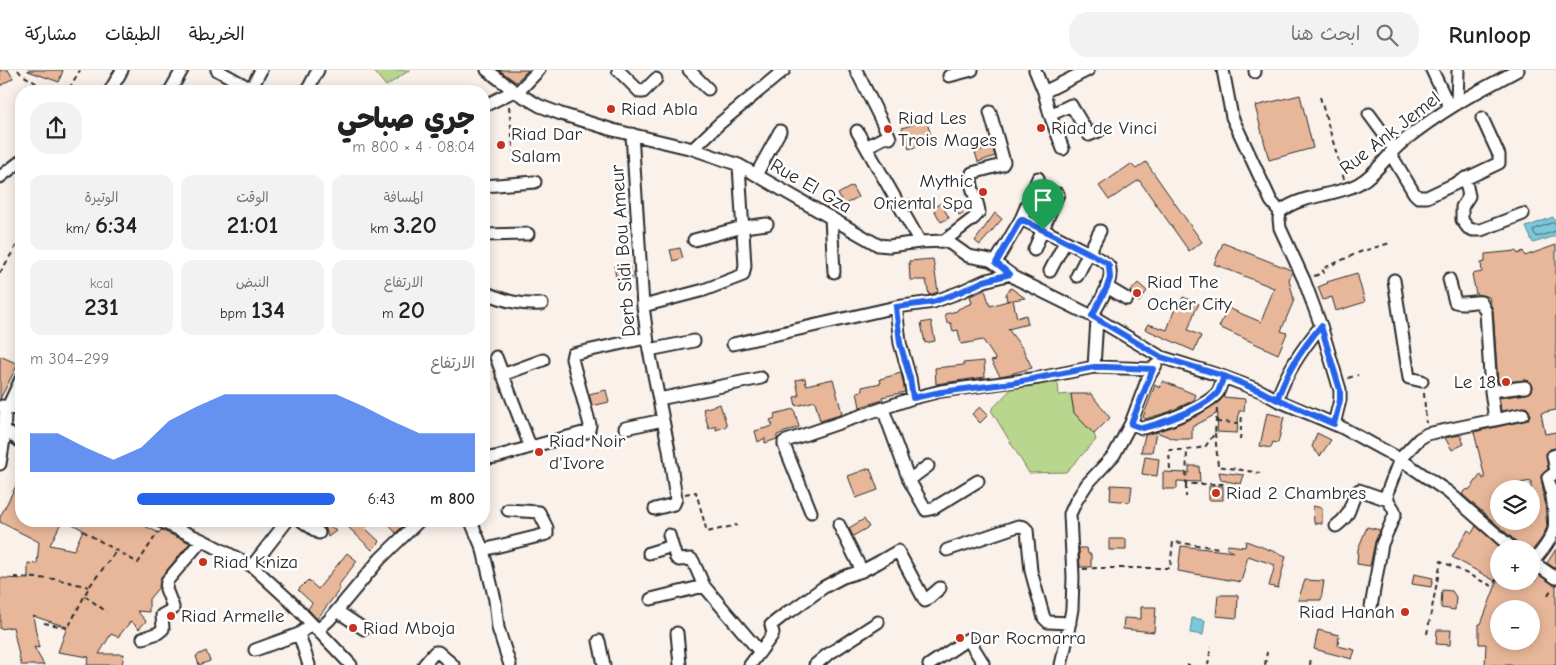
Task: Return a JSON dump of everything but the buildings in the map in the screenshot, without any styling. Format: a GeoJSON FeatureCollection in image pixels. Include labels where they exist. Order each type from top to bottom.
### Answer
{"type":"FeatureCollection","features":[{"type":"Feature","properties":{"kind":"street"},"geometry":{"type":"LineString","coordinates":[[113,85],[122,70]]}},
{"type":"Feature","properties":{"kind":"street"},"geometry":{"type":"LineString","coordinates":[[173,85],[182,70]]}},
{"type":"Feature","properties":{"kind":"street"},"geometry":{"type":"LineString","coordinates":[[217,70],[243,85]]}},
{"type":"Feature","properties":{"kind":"street"},"geometry":{"type":"LineString","coordinates":[[254,85],[261,70]]}},
{"type":"Feature","properties":{"kind":"street"},"geometry":{"type":"LineString","coordinates":[[310,85],[318,70]]}},
{"type":"Feature","properties":{"kind":"street","name":"Rue El Gza"},"geometry":{"type":"LineString","coordinates":[[487,70],[513,93],[561,114],[605,128],[693,149],[739,165],[878,245],[889,246],[944,241]]}},
{"type":"Feature","properties":{"kind":"street"},"geometry":{"type":"LineString","coordinates":[[490,102],[499,97],[513,93],[539,70]]}},
{"type":"Feature","properties":{"kind":"street"},"geometry":{"type":"LineString","coordinates":[[618,70],[640,92],[643,92],[656,79]]}},
{"type":"Feature","properties":{"kind":"street"},"geometry":{"type":"LineString","coordinates":[[689,70],[708,90]]}},
{"type":"Feature","properties":{"kind":"street"},"geometry":{"type":"LineString","coordinates":[[693,149],[719,124],[784,70]]}},
{"type":"Feature","properties":{"kind":"street"},"geometry":{"type":"LineString","coordinates":[[856,70],[890,136],[866,147]]}},
{"type":"Feature","properties":{"kind":"street"},"geometry":{"type":"LineString","coordinates":[[949,76],[972,70]]}},
{"type":"Feature","properties":{"kind":"street"},"geometry":{"type":"LineString","coordinates":[[1035,70],[1063,149]]}},
{"type":"Feature","properties":{"kind":"street"},"geometry":{"type":"LineString","coordinates":[[1044,92],[1088,70]]}},
{"type":"Feature","properties":{"kind":"street"},"geometry":{"type":"LineString","coordinates":[[1223,70],[1229,105],[1236,129],[1271,200],[1280,212],[1280,228],[1304,280],[1321,326],[1340,390],[1340,400],[1334,424]]}},
{"type":"Feature","properties":{"kind":"street"},"geometry":{"type":"LineString","coordinates":[[1432,70],[1454,106]]}},
{"type":"Feature","properties":{"kind":"street"},"geometry":{"type":"LineString","coordinates":[[1454,106],[1458,70]]}},
{"type":"Feature","properties":{"kind":"street","name":"Rue Ank Jemel"},"geometry":{"type":"LineString","coordinates":[[1280,212],[1294,203],[1347,189],[1365,180],[1392,151],[1454,106],[1518,70]]}},
{"type":"Feature","properties":{"kind":"street"},"geometry":{"type":"LineString","coordinates":[[1050,114],[1071,105],[1089,135],[1099,131]]}},
{"type":"Feature","properties":{"kind":"street"},"geometry":{"type":"LineString","coordinates":[[990,112],[1004,162],[1002,165],[971,174],[979,212],[944,241],[968,256],[996,263],[1024,283],[1094,318],[1161,357],[1224,376],[1261,391],[1277,400],[1334,424],[1400,459],[1448,492],[1503,540]]}},
{"type":"Feature","properties":{"kind":"street"},"geometry":{"type":"LineString","coordinates":[[1369,114],[1392,151],[1414,193],[1418,196],[1427,197],[1499,163],[1499,155],[1482,118]]}},
{"type":"Feature","properties":{"kind":"street"},"geometry":{"type":"LineString","coordinates":[[756,175],[780,131]]}},
{"type":"Feature","properties":{"kind":"street"},"geometry":{"type":"LineString","coordinates":[[857,131],[920,242]]}},
{"type":"Feature","properties":{"kind":"street","name":"Derb Sidi Bou Ameur"},"geometry":{"type":"LineString","coordinates":[[632,134],[643,306],[649,350],[694,341]]}},
{"type":"Feature","properties":{"kind":"street"},"geometry":{"type":"LineString","coordinates":[[643,306],[704,290],[743,275],[745,270],[739,165]]}},
{"type":"Feature","properties":{"kind":"street"},"geometry":{"type":"LineString","coordinates":[[0,177],[15,166]]}},
{"type":"Feature","properties":{"kind":"street"},"geometry":{"type":"LineString","coordinates":[[996,263],[1021,219],[1038,178]]}},
{"type":"Feature","properties":{"kind":"street"},"geometry":{"type":"LineString","coordinates":[[1465,178],[1469,196],[1461,211],[1462,220],[1468,228],[1480,230],[1523,214]]}},
{"type":"Feature","properties":{"kind":"street"},"geometry":{"type":"LineString","coordinates":[[490,186],[535,182]]}},
{"type":"Feature","properties":{"kind":"street"},"geometry":{"type":"LineString","coordinates":[[1034,250],[1058,194]]}},
{"type":"Feature","properties":{"kind":"street"},"geometry":{"type":"LineString","coordinates":[[831,217],[834,272]]}},
{"type":"Feature","properties":{"kind":"street"},"geometry":{"type":"LineString","coordinates":[[1021,219],[1089,253],[1109,266],[1110,278],[1094,318],[1094,367]]}},
{"type":"Feature","properties":{"kind":"street"},"geometry":{"type":"LineString","coordinates":[[694,240],[743,227],[767,224]]}},
{"type":"Feature","properties":{"kind":"street"},"geometry":{"type":"LineString","coordinates":[[1077,276],[1100,231]]}},
{"type":"Feature","properties":{"kind":"street"},"geometry":{"type":"LineString","coordinates":[[490,235],[528,234]]}},
{"type":"Feature","properties":{"kind":"street"},"geometry":{"type":"LineString","coordinates":[[1050,271],[1065,242]]}},
{"type":"Feature","properties":{"kind":"street"},"geometry":{"type":"LineString","coordinates":[[733,344],[896,307],[933,302],[984,281],[1010,274]]}},
{"type":"Feature","properties":{"kind":"street"},"geometry":{"type":"LineString","coordinates":[[1394,280],[1409,378],[1422,380]]}},
{"type":"Feature","properties":{"kind":"street"},"geometry":{"type":"LineString","coordinates":[[1449,280],[1455,302],[1481,302],[1484,307],[1495,420]]}},
{"type":"Feature","properties":{"kind":"street"},"geometry":{"type":"LineString","coordinates":[[1107,287],[1126,298]]}},
{"type":"Feature","properties":{"kind":"street"},"geometry":{"type":"LineString","coordinates":[[490,294],[513,303],[525,305],[542,304]]}},
{"type":"Feature","properties":{"kind":"street"},"geometry":{"type":"LineString","coordinates":[[896,307],[900,343],[910,378],[913,398]]}},
{"type":"Feature","properties":{"kind":"street"},"geometry":{"type":"LineString","coordinates":[[1277,400],[1297,358],[1321,326]]}},
{"type":"Feature","properties":{"kind":"street"},"geometry":{"type":"LineString","coordinates":[[490,457],[587,432],[590,428],[572,359],[573,354],[646,338]]}},
{"type":"Feature","properties":{"kind":"street"},"geometry":{"type":"LineString","coordinates":[[649,350],[676,496],[674,504],[654,509]]}},
{"type":"Feature","properties":{"kind":"street"},"geometry":{"type":"LineString","coordinates":[[496,357],[530,446]]}},
{"type":"Feature","properties":{"kind":"street"},"geometry":{"type":"LineString","coordinates":[[1061,665],[1072,609],[1073,570],[1070,514],[1087,484],[1114,455],[1131,424],[1153,369],[1161,357]]}},
{"type":"Feature","properties":{"kind":"street"},"geometry":{"type":"LineString","coordinates":[[502,375],[543,360]]}},
{"type":"Feature","properties":{"kind":"street"},"geometry":{"type":"LineString","coordinates":[[811,512],[784,445],[786,441],[913,398],[941,392],[1030,380],[1094,367],[1153,369]]}},
{"type":"Feature","properties":{"kind":"street"},"geometry":{"type":"LineString","coordinates":[[1131,424],[1142,428],[1174,418],[1202,404],[1218,392],[1224,376]]}},
{"type":"Feature","properties":{"kind":"street"},"geometry":{"type":"LineString","coordinates":[[659,399],[761,378]]}},
{"type":"Feature","properties":{"kind":"street"},"geometry":{"type":"LineString","coordinates":[[1491,391],[1525,387]]}},
{"type":"Feature","properties":{"kind":"street"},"geometry":{"type":"LineString","coordinates":[[0,464],[4,406],[15,389]]}},
{"type":"Feature","properties":{"kind":"street"},"geometry":{"type":"LineString","coordinates":[[883,409],[909,480],[924,508],[928,510],[978,481]]}},
{"type":"Feature","properties":{"kind":"street"},"geometry":{"type":"LineString","coordinates":[[1371,606],[1382,544],[1395,514],[1388,500],[1387,493],[1400,459],[1419,439],[1428,434],[1523,414]]}},
{"type":"Feature","properties":{"kind":"street"},"geometry":{"type":"LineString","coordinates":[[624,428],[663,420]]}},
{"type":"Feature","properties":{"kind":"street"},"geometry":{"type":"LineString","coordinates":[[3,433],[15,439]]}},
{"type":"Feature","properties":{"kind":"street"},"geometry":{"type":"LineString","coordinates":[[1540,553],[1547,545],[1554,528],[1551,485],[1548,478],[1556,472],[1553,456],[1556,455]]}},
{"type":"Feature","properties":{"kind":"street"},"geometry":{"type":"LineString","coordinates":[[909,480],[928,466]]}},
{"type":"Feature","properties":{"kind":"street"},"geometry":{"type":"LineString","coordinates":[[1336,526],[1347,517],[1359,490],[1388,500]]}},
{"type":"Feature","properties":{"kind":"street"},"geometry":{"type":"LineString","coordinates":[[483,550],[546,534],[547,528],[539,512],[508,510]]}},
{"type":"Feature","properties":{"kind":"street"},"geometry":{"type":"LineString","coordinates":[[839,524],[862,570]]}},
{"type":"Feature","properties":{"kind":"street"},"geometry":{"type":"LineString","coordinates":[[947,550],[1018,526],[1024,527],[1027,530],[1031,571],[1044,618],[1048,622],[1070,623]]}},
{"type":"Feature","properties":{"kind":"street"},"geometry":{"type":"LineString","coordinates":[[173,527],[252,566],[289,600],[351,665]]}},
{"type":"Feature","properties":{"kind":"street"},"geometry":{"type":"LineString","coordinates":[[252,566],[282,527]]}},
{"type":"Feature","properties":{"kind":"street"},"geometry":{"type":"LineString","coordinates":[[310,527],[319,533]]}},
{"type":"Feature","properties":{"kind":"street"},"geometry":{"type":"LineString","coordinates":[[255,650],[315,627],[337,611],[380,559],[413,527]]}},
{"type":"Feature","properties":{"kind":"street"},"geometry":{"type":"LineString","coordinates":[[473,527],[483,550],[495,600],[498,628],[510,665]]}},
{"type":"Feature","properties":{"kind":"street"},"geometry":{"type":"LineString","coordinates":[[143,638],[158,633],[163,629],[162,615],[173,607],[166,589],[167,581],[202,540]]}},
{"type":"Feature","properties":{"kind":"street"},"geometry":{"type":"LineString","coordinates":[[649,553],[670,540],[677,559],[689,559],[693,562],[704,586],[760,652]]}},
{"type":"Feature","properties":{"kind":"street"},"geometry":{"type":"LineString","coordinates":[[750,665],[773,635],[771,625],[789,611],[824,587],[879,562],[898,551],[925,601],[940,588]]}},
{"type":"Feature","properties":{"kind":"street"},"geometry":{"type":"LineString","coordinates":[[1540,567],[1556,578]]}},
{"type":"Feature","properties":{"kind":"street"},"geometry":{"type":"LineString","coordinates":[[651,599],[704,586]]}},
{"type":"Feature","properties":{"kind":"street"},"geometry":{"type":"LineString","coordinates":[[337,611],[364,630]]}},
{"type":"Feature","properties":{"kind":"street"},"geometry":{"type":"LineString","coordinates":[[815,665],[878,622]]}},
{"type":"Feature","properties":{"kind":"street"},"geometry":{"type":"LineString","coordinates":[[677,633],[680,665]]}},
{"type":"Feature","properties":{"kind":"street"},"geometry":{"type":"LineString","coordinates":[[299,634],[309,665]]}},
{"type":"Feature","properties":{"kind":"street"},"geometry":{"type":"LineString","coordinates":[[929,665],[968,639],[983,663]]}},
{"type":"Feature","properties":{"kind":"street"},"geometry":{"type":"LineString","coordinates":[[599,641],[604,665]]}},
{"type":"Feature","properties":{"kind":"street"},"geometry":{"type":"LineString","coordinates":[[424,665],[435,652],[440,653],[453,665]]}},
{"type":"Feature","properties":{"kind":"path"},"geometry":{"type":"LineString","coordinates":[[18,70],[21,74],[40,85]]}},
{"type":"Feature","properties":{"kind":"path"},"geometry":{"type":"LineString","coordinates":[[71,85],[80,70]]}},
{"type":"Feature","properties":{"kind":"path"},"geometry":{"type":"LineString","coordinates":[[513,93],[514,156]]}},
{"type":"Feature","properties":{"kind":"path"},"geometry":{"type":"LineString","coordinates":[[1320,97],[1347,189]]}},
{"type":"Feature","properties":{"kind":"path"},"geometry":{"type":"LineString","coordinates":[[1304,280],[1324,273],[1322,270],[1360,252],[1390,243]]}},
{"type":"Feature","properties":{"kind":"path"},"geometry":{"type":"LineString","coordinates":[[0,273],[15,248]]}},
{"type":"Feature","properties":{"kind":"path"},"geometry":{"type":"LineString","coordinates":[[1422,380],[1428,434]]}},
{"type":"Feature","properties":{"kind":"path"},"geometry":{"type":"LineString","coordinates":[[1218,392],[1215,434],[1218,466],[1260,473]]}},
{"type":"Feature","properties":{"kind":"path"},"geometry":{"type":"LineString","coordinates":[[1240,440],[1242,415]]}},
{"type":"Feature","properties":{"kind":"path"},"geometry":{"type":"LineString","coordinates":[[1216,422],[1241,423]]}},
{"type":"Feature","properties":{"kind":"path"},"geometry":{"type":"LineString","coordinates":[[1170,469],[1170,450],[1205,447],[1215,434]]}},
{"type":"Feature","properties":{"kind":"path"},"geometry":{"type":"LineString","coordinates":[[1186,497],[1187,450]]}},
{"type":"Feature","properties":{"kind":"path"},"geometry":{"type":"LineString","coordinates":[[1186,484],[1228,484]]}},
{"type":"Feature","properties":{"kind":"path"},"geometry":{"type":"LineString","coordinates":[[676,496],[696,492],[707,532],[737,524]]}},
{"type":"Feature","properties":{"kind":"path"},"geometry":{"type":"LineString","coordinates":[[83,531],[138,563],[159,527]]}},
{"type":"Feature","properties":{"kind":"path"},"geometry":{"type":"LineString","coordinates":[[1073,570],[1097,568],[1170,568],[1173,542],[1220,548]]}},
{"type":"Feature","properties":{"kind":"path"},"geometry":{"type":"LineString","coordinates":[[44,624],[68,628],[90,587],[117,550]]}},
{"type":"Feature","properties":{"kind":"path"},"geometry":{"type":"LineString","coordinates":[[1428,634],[1440,562],[1490,585]]}},
{"type":"Feature","properties":{"kind":"path"},"geometry":{"type":"LineString","coordinates":[[14,577],[56,579],[90,587]]}},
{"type":"Feature","properties":{"kind":"path"},"geometry":{"type":"LineString","coordinates":[[85,596],[107,612]]}},
{"type":"Feature","properties":{"kind":"path"},"geometry":{"type":"LineString","coordinates":[[1208,665],[1211,647]]}},
{"type":"Feature","properties":{"kind":"path"},"geometry":{"type":"LineString","coordinates":[[1265,665],[1267,652]]}},
{"type":"Feature","properties":{"kind":"path"},"geometry":{"type":"LineString","coordinates":[[1310,665],[1311,657]]}},
{"type":"Feature","properties":{"kind":"green space"},"geometry":{"type":"Polygon","coordinates":[[[373,70],[410,70],[388,85],[385,85],[373,70]]]}},
{"type":"Feature","properties":{"kind":"green space"},"geometry":{"type":"Polygon","coordinates":[[[1058,383],[1059,395],[1071,394],[1074,413],[1094,434],[1096,440],[1066,472],[1029,473],[991,410],[1016,384],[1058,383]]]}},
{"type":"Feature","properties":{"kind":"water"},"geometry":{"type":"Polygon","coordinates":[[[1553,217],[1556,223],[1556,236],[1533,243],[1526,227],[1553,217]]]}},
{"type":"Feature","properties":{"kind":"water"},"geometry":{"type":"Polygon","coordinates":[[[1192,618],[1205,620],[1203,635],[1190,633],[1192,618]]]}},
{"type":"Feature","properties":{"kind":"place","name":"Riad Abla"},"geometry":{"type":"Point","coordinates":[611,109]}},
{"type":"Feature","properties":{"kind":"place","name":"Riad de Vinci"},"geometry":{"type":"Point","coordinates":[1041,128]}},
{"type":"Feature","properties":{"kind":"place","name":"Riad Les Trois Mages"},"geometry":{"type":"Point","coordinates":[888,129]}},
{"type":"Feature","properties":{"kind":"place","name":"Riad Dar Salam"},"geometry":{"type":"Point","coordinates":[501,145]}},
{"type":"Feature","properties":{"kind":"place","name":"Mythic Oriental Spa"},"geometry":{"type":"Point","coordinates":[983,192]}},
{"type":"Feature","properties":{"kind":"place","name":"Riad The Ocher City"},"geometry":{"type":"Point","coordinates":[1137,293]}},
{"type":"Feature","properties":{"kind":"place","name":"Le 18"},"geometry":{"type":"Point","coordinates":[1506,382]}},
{"type":"Feature","properties":{"kind":"place","name":"Riad Noir d'Ivore"},"geometry":{"type":"Point","coordinates":[539,452]}},
{"type":"Feature","properties":{"kind":"place","name":"Riad 2 Chambres"},"geometry":{"type":"Point","coordinates":[1216,493]}},
{"type":"Feature","properties":{"kind":"place","name":"Riad Kniza"},"geometry":{"type":"Point","coordinates":[203,562]}},
{"type":"Feature","properties":{"kind":"place","name":"Riad Hanah"},"geometry":{"type":"Point","coordinates":[1405,612]}},
{"type":"Feature","properties":{"kind":"place","name":"Riad Armelle"},"geometry":{"type":"Point","coordinates":[171,616]}},
{"type":"Feature","properties":{"kind":"place","name":"Riad Mboja"},"geometry":{"type":"Point","coordinates":[353,628]}},
{"type":"Feature","properties":{"kind":"place","name":"Dar Rocmarra"},"geometry":{"type":"Point","coordinates":[960,638]}},
{"type":"Feature","properties":{"kind":"route"},"geometry":{"type":"LineString","coordinates":[[1043,230],[1021,219],[996,263],[1010,274],[984,281],[933,302],[896,307],[900,343],[910,378],[913,398],[975,386],[1012,383],[1094,367],[1123,367],[1153,369],[1131,424],[1142,428],[1174,418],[1202,404],[1218,392],[1224,376],[1261,391],[1277,400],[1334,424],[1340,400],[1340,390],[1321,326],[1297,358],[1277,400],[1261,391],[1238,382],[1224,376],[1161,357],[1092,316],[1107,287],[1110,278],[1109,266],[1089,253],[1043,230]]}}]}
